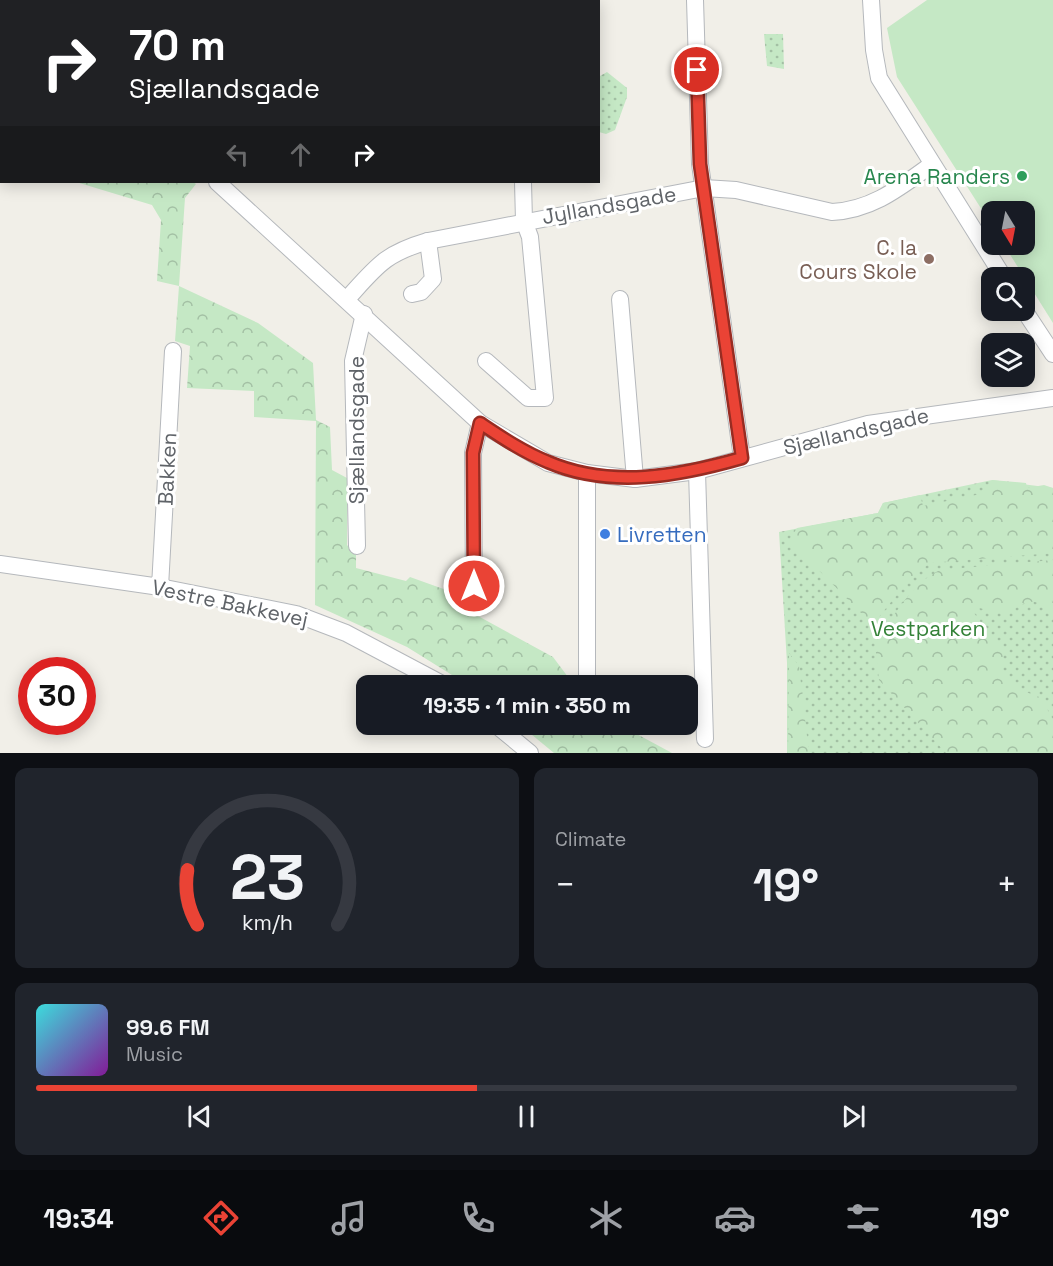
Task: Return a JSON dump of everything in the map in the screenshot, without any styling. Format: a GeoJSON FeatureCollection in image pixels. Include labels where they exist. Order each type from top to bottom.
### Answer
{"type":"FeatureCollection","features":[{"type":"Feature","properties":{"kind":"street"},"geometry":{"type":"LineString","coordinates":[[695,0],[700,164],[742,458]]}},
{"type":"Feature","properties":{"kind":"street"},"geometry":{"type":"LineString","coordinates":[[871,0],[872,34],[879,78],[931,165],[997,267]]}},
{"type":"Feature","properties":{"kind":"street","name":"Jyllandsgade"},"geometry":{"type":"LineString","coordinates":[[347,299],[379,264],[398,250],[428,241],[704,188],[736,190],[831,212],[848,211],[882,200],[931,165]]}},
{"type":"Feature","properties":{"kind":"street","name":"Sjællandsgade"},"geometry":{"type":"LineString","coordinates":[[218,183],[364,314],[480,423],[548,463],[587,473],[635,479],[697,471],[868,424],[924,414],[1036,402],[1053,398]]}},
{"type":"Feature","properties":{"kind":"street"},"geometry":{"type":"LineString","coordinates":[[523,183],[524,221]]}},
{"type":"Feature","properties":{"kind":"street","name":"Jyllandsgade"},"geometry":{"type":"LineString","coordinates":[[486,361],[528,398],[545,398],[530,237],[524,221]]}},
{"type":"Feature","properties":{"kind":"street"},"geometry":{"type":"LineString","coordinates":[[412,294],[421,292],[433,279],[428,241]]}},
{"type":"Feature","properties":{"kind":"street"},"geometry":{"type":"LineString","coordinates":[[620,299],[635,479]]}},
{"type":"Feature","properties":{"kind":"street","name":"Sjællandsgade"},"geometry":{"type":"LineString","coordinates":[[357,546],[353,361],[364,314]]}},
{"type":"Feature","properties":{"kind":"street"},"geometry":{"type":"LineString","coordinates":[[1031,321],[1053,354]]}},
{"type":"Feature","properties":{"kind":"street","name":"Bakken"},"geometry":{"type":"LineString","coordinates":[[160,587],[173,351]]}},
{"type":"Feature","properties":{"kind":"street"},"geometry":{"type":"LineString","coordinates":[[474,586],[473,453],[480,423]]}},
{"type":"Feature","properties":{"kind":"street"},"geometry":{"type":"LineString","coordinates":[[697,471],[705,740]]}},
{"type":"Feature","properties":{"kind":"street"},"geometry":{"type":"LineString","coordinates":[[587,473],[587,675]]}},
{"type":"Feature","properties":{"kind":"street","name":"Vestre Bakkevej"},"geometry":{"type":"LineString","coordinates":[[0,564],[160,587],[296,614],[346,633],[425,675]]}},
{"type":"Feature","properties":{"kind":"street"},"geometry":{"type":"LineString","coordinates":[[508,735],[530,753]]}},
{"type":"Feature","properties":{"kind":"green space"},"geometry":{"type":"Polygon","coordinates":[[[927,0],[1053,0],[1053,323],[1035,294],[1035,267],[1018,267],[1010,255],[1035,255],[1035,201],[981,201],[981,208],[897,77],[887,28],[927,0]]]}},
{"type":"Feature","properties":{"kind":"green space"},"geometry":{"type":"Polygon","coordinates":[[[764,34],[783,34],[784,69],[767,66],[764,34]]]}},
{"type":"Feature","properties":{"kind":"green space"},"geometry":{"type":"Polygon","coordinates":[[[607,72],[627,88],[627,97],[615,130],[606,134],[600,132],[600,76],[607,72]]]}},
{"type":"Feature","properties":{"kind":"green space"},"geometry":{"type":"Polygon","coordinates":[[[79,183],[196,184],[185,198],[179,286],[157,281],[161,220],[152,205],[79,183]]]}},
{"type":"Feature","properties":{"kind":"green space"},"geometry":{"type":"Polygon","coordinates":[[[179,286],[258,323],[313,363],[316,420],[330,427],[332,470],[347,478],[347,545],[356,555],[356,568],[406,581],[410,577],[449,591],[451,599],[470,603],[478,616],[553,657],[566,675],[452,675],[407,647],[315,605],[316,421],[254,417],[254,391],[187,388],[190,346],[175,341],[179,286]]]}},
{"type":"Feature","properties":{"kind":"green space","name":"Vestparken"},"geometry":{"type":"Polygon","coordinates":[[[992,480],[1053,488],[1053,753],[787,753],[787,663],[779,532],[878,513],[883,503],[992,480]]]}},
{"type":"Feature","properties":{"kind":"green space"},"geometry":{"type":"Polygon","coordinates":[[[992,480],[1026,483],[1027,488],[1044,485],[1053,488],[1053,553],[930,563],[911,577],[875,622],[865,617],[789,540],[797,528],[878,513],[883,503],[920,495],[923,506],[990,492],[992,480]]]}},
{"type":"Feature","properties":{"kind":"green space"},"geometry":{"type":"Polygon","coordinates":[[[1053,560],[1053,612],[1040,603],[1029,602],[1005,614],[975,607],[974,613],[1003,652],[1002,672],[1015,688],[1042,698],[1053,721],[1053,753],[946,753],[879,680],[875,644],[911,593],[940,570],[1053,560]]]}},
{"type":"Feature","properties":{"kind":"green space"},"geometry":{"type":"Polygon","coordinates":[[[789,653],[799,666],[808,745],[811,753],[788,753],[789,653]]]}},
{"type":"Feature","properties":{"kind":"green space"},"geometry":{"type":"Polygon","coordinates":[[[532,735],[639,735],[672,753],[554,753],[532,735]]]}},
{"type":"Feature","properties":{"kind":"place","name":"Arena Randers"},"geometry":{"type":"Point","coordinates":[1022,176]}},
{"type":"Feature","properties":{"kind":"place","name":"C. la Cours Skole"},"geometry":{"type":"Point","coordinates":[929,259]}},
{"type":"Feature","properties":{"kind":"place","name":"Livretten"},"geometry":{"type":"Point","coordinates":[605,534]}},
{"type":"Feature","properties":{"kind":"route"},"geometry":{"type":"LineString","coordinates":[[474,586],[473,453],[480,423],[515,446],[548,463],[587,473],[635,479],[697,471],[742,458],[700,164],[697,70]]}}]}
